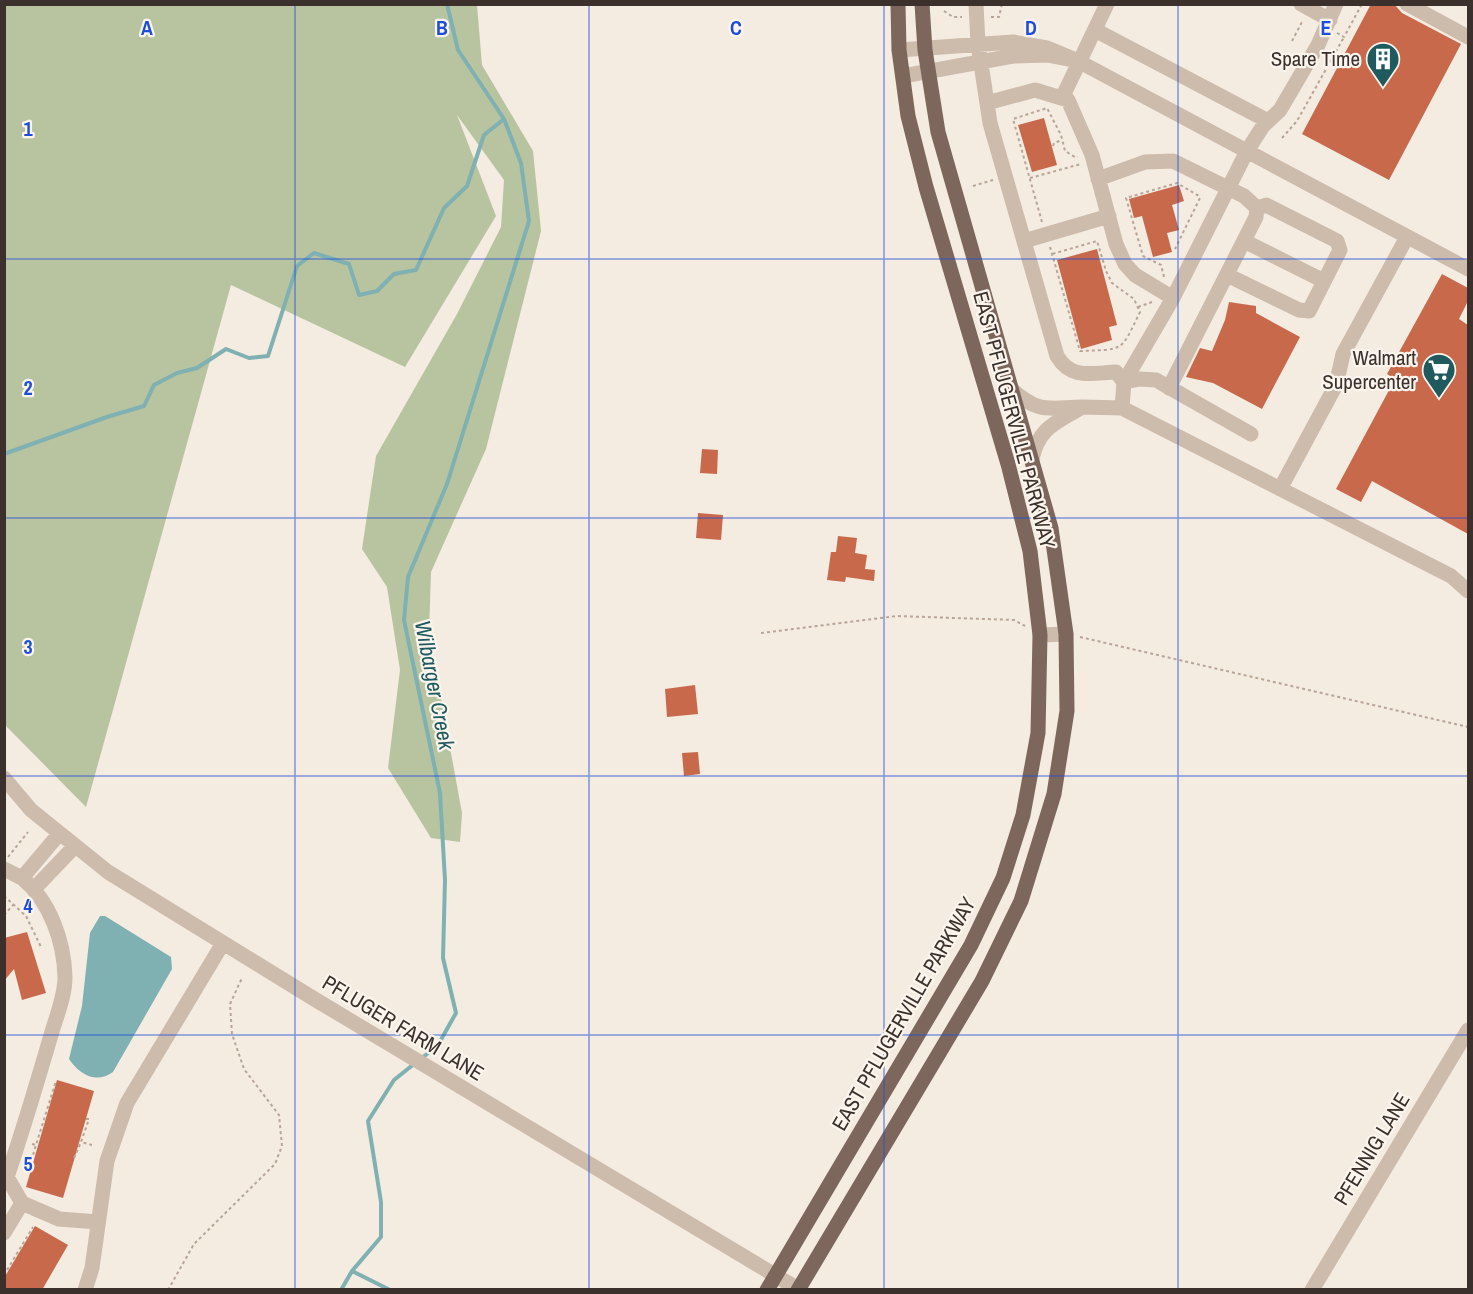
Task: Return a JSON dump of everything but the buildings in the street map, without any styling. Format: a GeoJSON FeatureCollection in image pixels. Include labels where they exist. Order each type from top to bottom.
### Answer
{"type":"FeatureCollection","features":[{"type":"Feature","properties":{"kind":"main road","name":"EAST PFLUGERVILLE PARKWAY"},"geometry":{"type":"LineString","coordinates":[[771,1283],[971,945],[1003,878],[1023,815],[1038,733],[1040,635],[1030,551],[1008,464],[926,188],[909,116],[899,50],[898,4]]}},
{"type":"Feature","properties":{"kind":"main road","name":"EAST PFLUGERVILLE PARKWAY"},"geometry":{"type":"LineString","coordinates":[[798,1290],[982,981],[1021,901],[1054,794],[1067,711],[1066,634],[1051,528],[938,132],[925,50],[922,4]]}},
{"type":"Feature","properties":{"kind":"street"},"geometry":{"type":"LineString","coordinates":[[976,4],[978,44],[990,123],[1058,356],[1063,366],[1078,374],[1116,372],[1124,382]]}},
{"type":"Feature","properties":{"kind":"street"},"geometry":{"type":"LineString","coordinates":[[1062,98],[1107,4]]}},
{"type":"Feature","properties":{"kind":"street"},"geometry":{"type":"LineString","coordinates":[[1122,408],[1124,382],[1173,298],[1247,151],[1268,121],[1280,110],[1331,25],[1336,4]]}},
{"type":"Feature","properties":{"kind":"street"},"geometry":{"type":"LineString","coordinates":[[1407,4],[1468,37]]}},
{"type":"Feature","properties":{"kind":"street"},"geometry":{"type":"LineString","coordinates":[[1303,10],[1331,25]]}},
{"type":"Feature","properties":{"kind":"street"},"geometry":{"type":"LineString","coordinates":[[1095,30],[1268,121]]}},
{"type":"Feature","properties":{"kind":"street"},"geometry":{"type":"LineString","coordinates":[[899,50],[925,50],[1013,42],[1047,48],[1078,61],[1468,269]]}},
{"type":"Feature","properties":{"kind":"street"},"geometry":{"type":"LineString","coordinates":[[903,76],[1013,56],[1047,55],[1078,61]]}},
{"type":"Feature","properties":{"kind":"street"},"geometry":{"type":"LineString","coordinates":[[987,103],[1035,90],[1068,100],[1092,155],[1116,244],[1125,264],[1135,275],[1173,298]]}},
{"type":"Feature","properties":{"kind":"street"},"geometry":{"type":"LineString","coordinates":[[1098,179],[1144,162],[1173,161],[1244,196],[1257,208]]}},
{"type":"Feature","properties":{"kind":"street"},"geometry":{"type":"LineString","coordinates":[[1227,275],[1299,310],[1309,311],[1340,250],[1337,241],[1266,206],[1257,208]]}},
{"type":"Feature","properties":{"kind":"street"},"geometry":{"type":"LineString","coordinates":[[1169,388],[1256,218],[1257,208]]}},
{"type":"Feature","properties":{"kind":"street"},"geometry":{"type":"LineString","coordinates":[[1024,241],[1108,216]]}},
{"type":"Feature","properties":{"kind":"street"},"geometry":{"type":"LineString","coordinates":[[1280,489],[1336,385],[1343,354],[1407,237]]}},
{"type":"Feature","properties":{"kind":"street"},"geometry":{"type":"LineString","coordinates":[[1244,241],[1324,281]]}},
{"type":"Feature","properties":{"kind":"street"},"geometry":{"type":"LineString","coordinates":[[1124,382],[1140,379],[1156,380],[1251,434]]}},
{"type":"Feature","properties":{"kind":"street"},"geometry":{"type":"LineString","coordinates":[[1012,390],[1027,403],[1040,409],[1122,408],[1451,576],[1468,591]]}},
{"type":"Feature","properties":{"kind":"street"},"geometry":{"type":"LineString","coordinates":[[1032,459],[1036,442],[1045,430],[1082,407]]}},
{"type":"Feature","properties":{"kind":"street"},"geometry":{"type":"LineString","coordinates":[[1040,635],[1066,634]]}},
{"type":"Feature","properties":{"kind":"street","name":"PFLUGER FARM LANE"},"geometry":{"type":"LineString","coordinates":[[4,778],[31,810],[108,872],[473,1095],[771,1283],[798,1290]]}},
{"type":"Feature","properties":{"kind":"street"},"geometry":{"type":"LineString","coordinates":[[22,878],[59,834]]}},
{"type":"Feature","properties":{"kind":"street"},"geometry":{"type":"LineString","coordinates":[[35,888],[75,846]]}},
{"type":"Feature","properties":{"kind":"street"},"geometry":{"type":"LineString","coordinates":[[4,869],[35,888],[44,902],[58,938],[65,977],[62,999],[8,1177],[22,1203],[59,1219],[98,1222]]}},
{"type":"Feature","properties":{"kind":"street"},"geometry":{"type":"LineString","coordinates":[[85,1290],[92,1268],[107,1161],[127,1103],[223,943]]}},
{"type":"Feature","properties":{"kind":"street","name":"PFENNIG LANE"},"geometry":{"type":"LineString","coordinates":[[1312,1290],[1468,1030]]}},
{"type":"Feature","properties":{"kind":"street"},"geometry":{"type":"LineString","coordinates":[[4,1233],[22,1203]]}},
{"type":"Feature","properties":{"kind":"path"},"geometry":{"type":"LineString","coordinates":[[988,17],[999,17],[1002,4]]}},
{"type":"Feature","properties":{"kind":"path"},"geometry":{"type":"LineString","coordinates":[[1282,138],[1297,121],[1362,4]]}},
{"type":"Feature","properties":{"kind":"path"},"geometry":{"type":"LineString","coordinates":[[1292,41],[1303,10]]}},
{"type":"Feature","properties":{"kind":"path"},"geometry":{"type":"LineString","coordinates":[[944,11],[953,17],[965,17]]}},
{"type":"Feature","properties":{"kind":"path"},"geometry":{"type":"LineString","coordinates":[[1331,25],[1344,37]]}},
{"type":"Feature","properties":{"kind":"path"},"geometry":{"type":"LineString","coordinates":[[1043,225],[1013,119],[1047,108],[1065,151],[1075,158],[1081,155]]}},
{"type":"Feature","properties":{"kind":"path"},"geometry":{"type":"LineString","coordinates":[[1053,146],[1054,142],[1062,140]]}},
{"type":"Feature","properties":{"kind":"path"},"geometry":{"type":"LineString","coordinates":[[1030,178],[1084,163]]}},
{"type":"Feature","properties":{"kind":"path"},"geometry":{"type":"LineString","coordinates":[[1022,172],[1028,171]]}},
{"type":"Feature","properties":{"kind":"path"},"geometry":{"type":"LineString","coordinates":[[973,186],[996,179]]}},
{"type":"Feature","properties":{"kind":"path"},"geometry":{"type":"LineString","coordinates":[[1164,279],[1161,265],[1143,256],[1126,198],[1177,183],[1199,196],[1175,249]]}},
{"type":"Feature","properties":{"kind":"path"},"geometry":{"type":"LineString","coordinates":[[1049,244],[1080,351],[1115,349],[1122,346],[1140,312],[1134,299],[1112,283],[1096,241],[1052,254]]}},
{"type":"Feature","properties":{"kind":"path"},"geometry":{"type":"LineString","coordinates":[[1137,307],[1155,301]]}},
{"type":"Feature","properties":{"kind":"path"},"geometry":{"type":"LineString","coordinates":[[761,633],[897,616],[1014,620],[1040,635]]}},
{"type":"Feature","properties":{"kind":"path"},"geometry":{"type":"LineString","coordinates":[[1066,634],[1468,727]]}},
{"type":"Feature","properties":{"kind":"path"},"geometry":{"type":"LineString","coordinates":[[4,861],[28,832]]}},
{"type":"Feature","properties":{"kind":"path"},"geometry":{"type":"LineString","coordinates":[[4,896],[26,916],[41,947]]}},
{"type":"Feature","properties":{"kind":"path"},"geometry":{"type":"LineString","coordinates":[[4,915],[14,903]]}},
{"type":"Feature","properties":{"kind":"path"},"geometry":{"type":"LineString","coordinates":[[168,1290],[194,1244],[275,1164],[282,1146],[279,1115],[244,1069],[232,1034],[230,1004],[242,978]]}},
{"type":"Feature","properties":{"kind":"path"},"geometry":{"type":"LineString","coordinates":[[28,1172],[56,1081]]}},
{"type":"Feature","properties":{"kind":"path"},"geometry":{"type":"LineString","coordinates":[[74,1158],[89,1119],[86,1119]]}},
{"type":"Feature","properties":{"kind":"path"},"geometry":{"type":"LineString","coordinates":[[81,1142],[92,1145]]}},
{"type":"Feature","properties":{"kind":"path"},"geometry":{"type":"LineString","coordinates":[[30,1143],[36,1145]]}},
{"type":"Feature","properties":{"kind":"path"},"geometry":{"type":"LineString","coordinates":[[4,1275],[33,1227]]}},
{"type":"Feature","properties":{"kind":"green space"},"geometry":{"type":"Polygon","coordinates":[[[4,5],[477,5],[482,65],[533,151],[541,231],[486,449],[431,572],[429,633],[462,813],[460,842],[431,838],[388,768],[400,670],[387,587],[362,549],[376,456],[457,314],[501,227],[504,180],[457,115],[496,216],[405,367],[231,285],[86,807],[5,725],[4,5]]]}},
{"type":"Feature","properties":{"kind":"water"},"geometry":{"type":"Polygon","coordinates":[[[100,916],[105,916],[171,957],[172,969],[113,1072],[107,1076],[95,1077],[83,1073],[69,1059],[82,1006],[90,933],[100,916]]]}},
{"type":"Feature","properties":{"kind":"waterway","name":"Wilbarger Creek"},"geometry":{"type":"LineString","coordinates":[[422,1058],[438,1045],[456,1013],[443,958],[445,880],[440,793],[404,620],[408,577],[447,484],[529,221],[521,163],[504,119],[458,50],[447,4]]}},
{"type":"Feature","properties":{"kind":"waterway"},"geometry":{"type":"LineString","coordinates":[[4,454],[144,406],[154,385],[177,373],[197,368],[226,349],[249,358],[268,356],[297,266],[314,253],[349,264],[359,295],[377,291],[394,274],[416,270],[444,208],[467,186],[484,135],[504,119]]}},
{"type":"Feature","properties":{"kind":"waterway","name":"Wilbarger Creek"},"geometry":{"type":"LineString","coordinates":[[341,1290],[352,1271],[381,1237],[381,1202],[368,1121],[394,1080],[414,1064]]}},
{"type":"Feature","properties":{"kind":"waterway"},"geometry":{"type":"LineString","coordinates":[[352,1271],[390,1290]]}},
{"type":"Feature","properties":{"kind":"place","name":"Spare Time"},"geometry":{"type":"Point","coordinates":[1383,88]}},
{"type":"Feature","properties":{"kind":"place","name":"Walmart Supercenter"},"geometry":{"type":"Point","coordinates":[1439,399]}}]}
